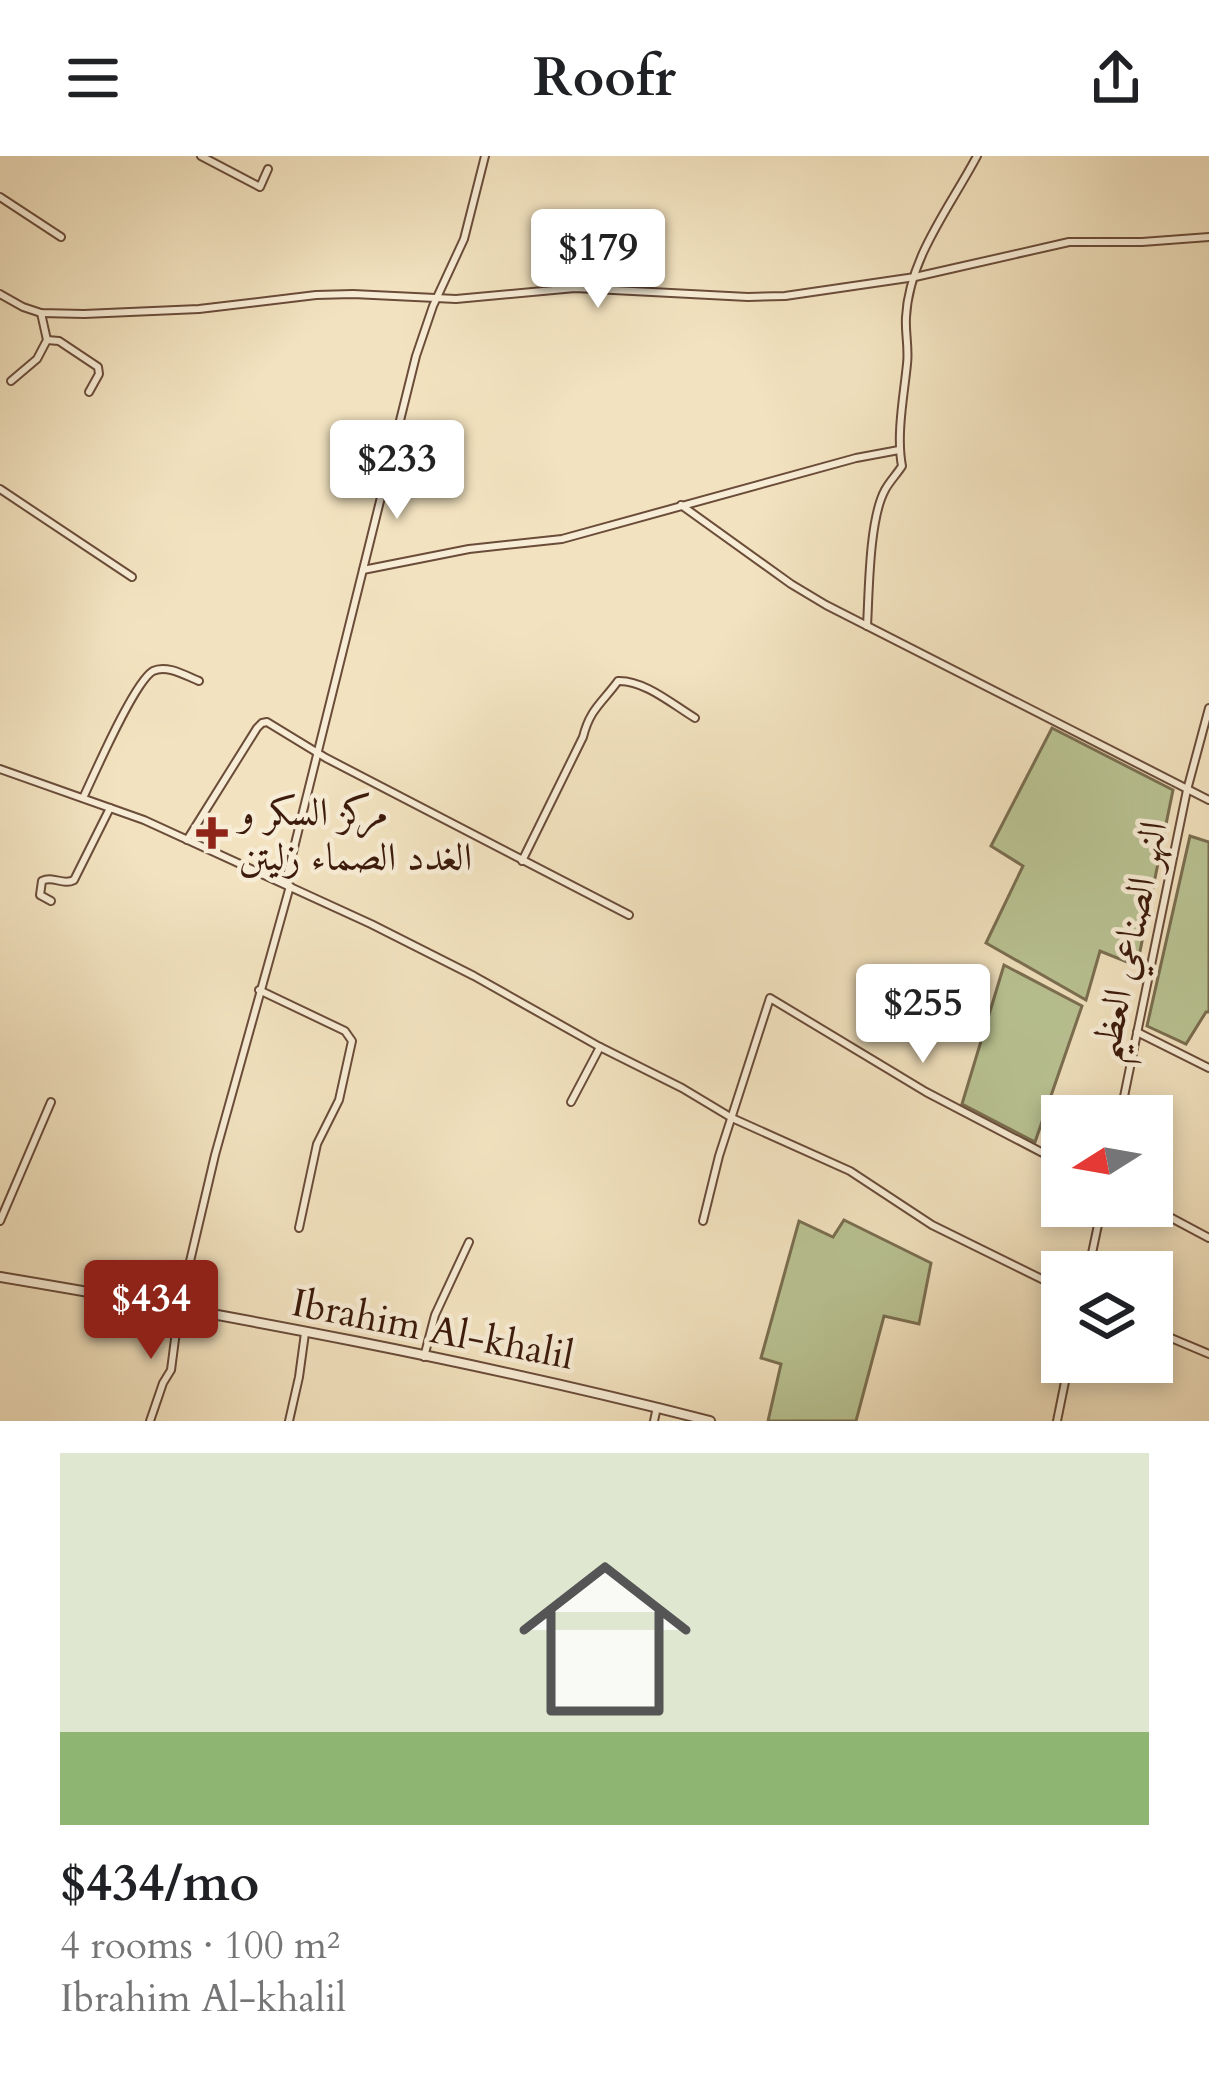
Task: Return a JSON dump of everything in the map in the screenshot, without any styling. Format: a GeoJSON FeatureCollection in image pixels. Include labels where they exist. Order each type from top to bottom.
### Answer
{"type":"FeatureCollection","features":[{"type":"Feature","properties":{"kind":"street"},"geometry":{"type":"LineString","coordinates":[[201,156],[260,187],[268,170]]}},
{"type":"Feature","properties":{"kind":"street"},"geometry":{"type":"LineString","coordinates":[[150,1421],[171,1370],[178,1308],[416,356],[464,239],[485,156]]}},
{"type":"Feature","properties":{"kind":"street"},"geometry":{"type":"LineString","coordinates":[[867,627],[877,522],[885,490],[902,466],[899,450],[908,360],[905,318],[914,277],[976,156]]}},
{"type":"Feature","properties":{"kind":"street"},"geometry":{"type":"LineString","coordinates":[[0,196],[61,237]]}},
{"type":"Feature","properties":{"kind":"street"},"geometry":{"type":"LineString","coordinates":[[0,294],[41,314],[199,309],[352,293],[456,299],[575,288],[765,297],[914,277],[1070,242],[1209,236]]}},
{"type":"Feature","properties":{"kind":"street"},"geometry":{"type":"LineString","coordinates":[[11,381],[37,359],[47,340],[41,314]]}},
{"type":"Feature","properties":{"kind":"street"},"geometry":{"type":"LineString","coordinates":[[47,340],[56,340],[98,367],[88,392]]}},
{"type":"Feature","properties":{"kind":"street"},"geometry":{"type":"LineString","coordinates":[[363,570],[470,549],[562,539],[899,450]]}},
{"type":"Feature","properties":{"kind":"street"},"geometry":{"type":"LineString","coordinates":[[0,489],[132,578]]}},
{"type":"Feature","properties":{"kind":"street"},"geometry":{"type":"LineString","coordinates":[[681,506],[790,584],[867,627],[1209,800]]}},
{"type":"Feature","properties":{"kind":"street"},"geometry":{"type":"LineString","coordinates":[[83,798],[149,674],[163,669],[199,681]]}},
{"type":"Feature","properties":{"kind":"street"},"geometry":{"type":"LineString","coordinates":[[523,861],[589,716],[618,681],[642,686],[694,718]]}},
{"type":"Feature","properties":{"kind":"street","name":"النهر الصناعي العظيم"},"geometry":{"type":"LineString","coordinates":[[1124,1095],[1187,790],[1209,708]]}},
{"type":"Feature","properties":{"kind":"street"},"geometry":{"type":"LineString","coordinates":[[187,840],[262,723],[275,724],[319,753],[629,915]]}},
{"type":"Feature","properties":{"kind":"street"},"geometry":{"type":"LineString","coordinates":[[0,769],[187,840],[475,976],[732,1118],[850,1171],[932,1226],[1041,1279]]}},
{"type":"Feature","properties":{"kind":"street"},"geometry":{"type":"LineString","coordinates":[[51,901],[40,895],[42,880],[74,880],[110,808]]}},
{"type":"Feature","properties":{"kind":"street"},"geometry":{"type":"LineString","coordinates":[[259,990],[345,1031],[352,1041],[340,1100],[316,1144],[299,1228]]}},
{"type":"Feature","properties":{"kind":"street"},"geometry":{"type":"LineString","coordinates":[[703,1221],[770,998],[926,1092],[1041,1152]]}},
{"type":"Feature","properties":{"kind":"street"},"geometry":{"type":"LineString","coordinates":[[1137,1032],[1209,1068]]}},
{"type":"Feature","properties":{"kind":"street"},"geometry":{"type":"LineString","coordinates":[[571,1102],[600,1047]]}},
{"type":"Feature","properties":{"kind":"street"},"geometry":{"type":"LineString","coordinates":[[0,1221],[51,1102]]}},
{"type":"Feature","properties":{"kind":"street"},"geometry":{"type":"LineString","coordinates":[[1173,1219],[1209,1238]]}},
{"type":"Feature","properties":{"kind":"street"},"geometry":{"type":"LineString","coordinates":[[424,1357],[435,1315],[469,1242]]}},
{"type":"Feature","properties":{"kind":"street","name":"Ibrahim Al-khalil"},"geometry":{"type":"LineString","coordinates":[[0,1277],[498,1370],[710,1421]]}},
{"type":"Feature","properties":{"kind":"street"},"geometry":{"type":"LineString","coordinates":[[289,1421],[305,1333]]}},
{"type":"Feature","properties":{"kind":"street"},"geometry":{"type":"LineString","coordinates":[[1173,1339],[1209,1354]]}},
{"type":"Feature","properties":{"kind":"street"},"geometry":{"type":"LineString","coordinates":[[1057,1421],[1065,1383]]}},
{"type":"Feature","properties":{"kind":"street"},"geometry":{"type":"LineString","coordinates":[[654,1421],[657,1407]]}},
{"type":"Feature","properties":{"kind":"green space"},"geometry":{"type":"Polygon","coordinates":[[[1052,728],[1173,790],[1137,966],[1100,951],[1086,1000],[986,943],[1023,866],[991,846],[1052,728]]]}},
{"type":"Feature","properties":{"kind":"green space"},"geometry":{"type":"Polygon","coordinates":[[[1190,836],[1209,842],[1209,1012],[1186,1044],[1147,1026],[1190,836]]]}},
{"type":"Feature","properties":{"kind":"green space"},"geometry":{"type":"Polygon","coordinates":[[[1004,965],[1082,1006],[1051,1095],[1041,1095],[1041,1125],[1035,1142],[962,1104],[1004,965]]]}},
{"type":"Feature","properties":{"kind":"green space"},"geometry":{"type":"Polygon","coordinates":[[[844,1220],[931,1263],[919,1324],[884,1316],[856,1421],[768,1421],[781,1364],[761,1358],[799,1221],[833,1237],[844,1220]]]}},
{"type":"Feature","properties":{"kind":"place","name":"مركز السكر و الغدد الصماء زليتن"},"geometry":{"type":"Point","coordinates":[212,833]}}]}
